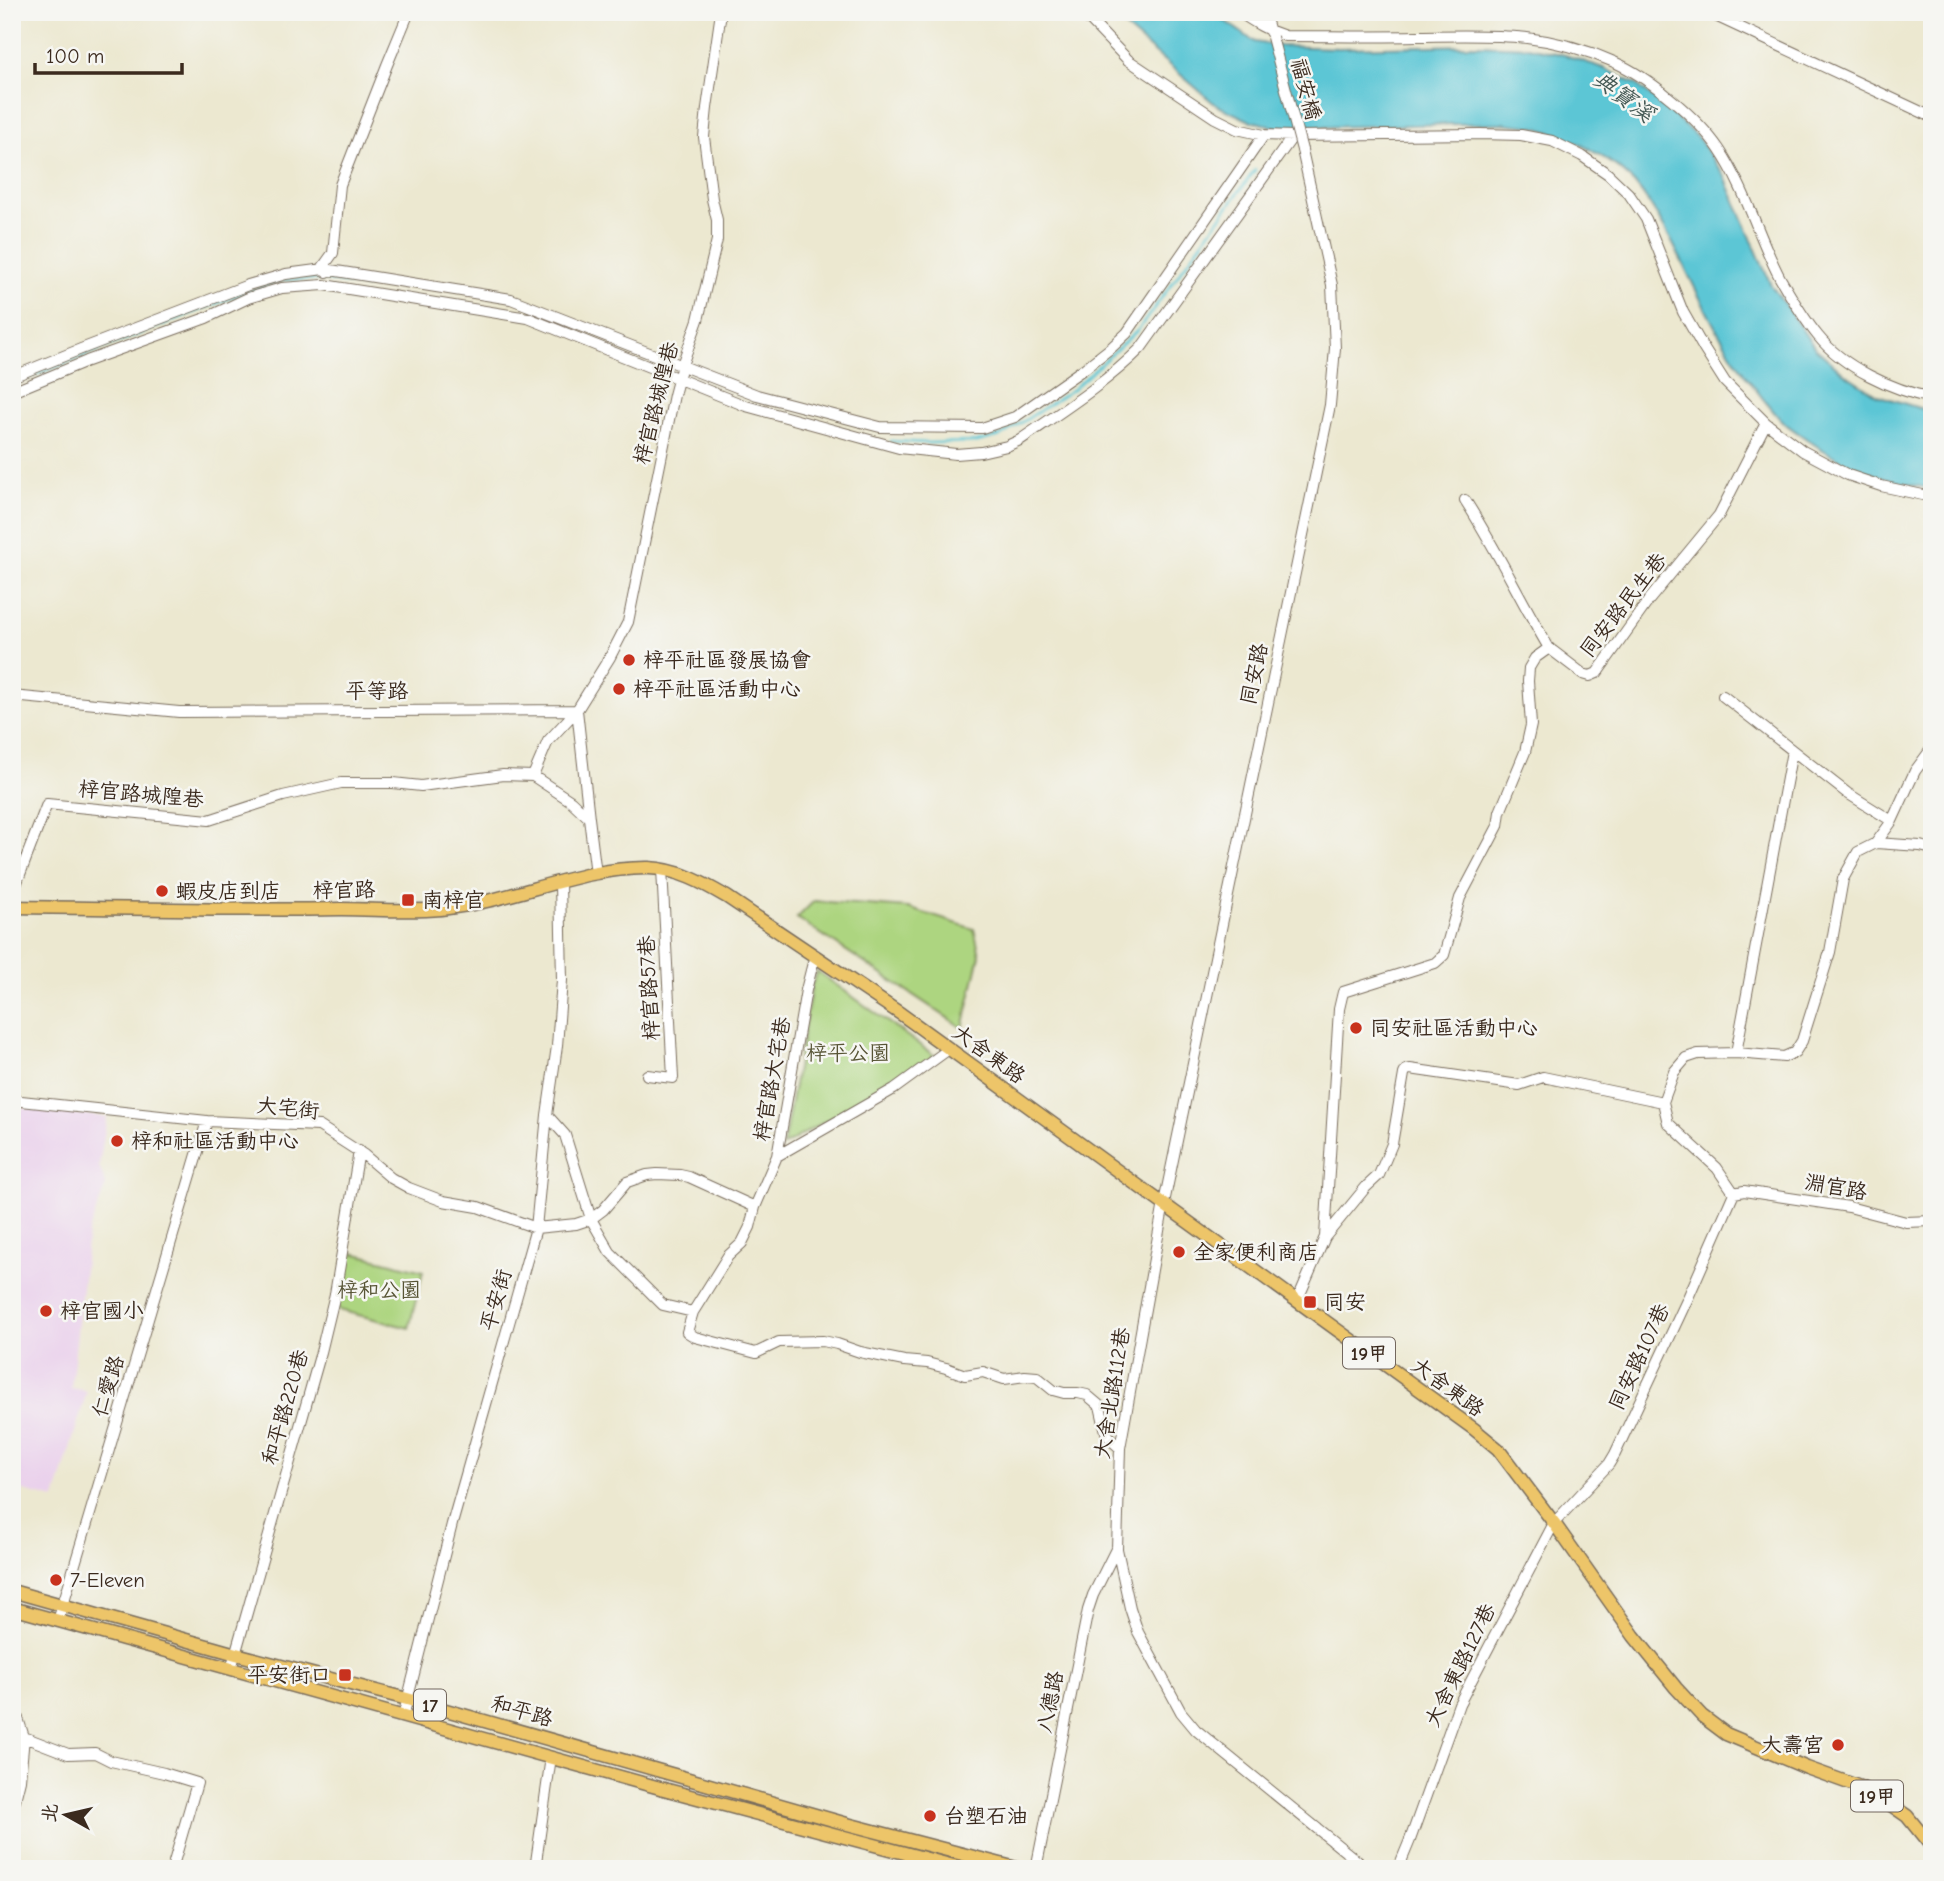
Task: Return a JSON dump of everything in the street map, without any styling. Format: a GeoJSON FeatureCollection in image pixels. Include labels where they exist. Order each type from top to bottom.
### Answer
{"type":"FeatureCollection","features":[{"type":"Feature","properties":{"kind":"main road","name":"梓官路"},"geometry":{"type":"LineString","coordinates":[[12,907],[280,911],[441,909],[596,874],[628,869],[662,869],[680,873],[711,888],[815,955]]}},
{"type":"Feature","properties":{"kind":"main road","name":"大舍東路"},"geometry":{"type":"LineString","coordinates":[[815,955],[1164,1203],[1487,1439],[1498,1449],[1554,1523],[1634,1636],[1702,1716],[1726,1734],[1878,1796],[1907,1816],[1932,1847]]}},
{"type":"Feature","properties":{"kind":"main road","name":"和平路"},"geometry":{"type":"LineString","coordinates":[[12,1591],[407,1699],[858,1827],[1020,1869]]}},
{"type":"Feature","properties":{"kind":"main road","name":"和平路"},"geometry":{"type":"LineString","coordinates":[[12,1608],[965,1869]]}},
{"type":"Feature","properties":{"kind":"main road"},"geometry":{"type":"LineString","coordinates":[[710,1801],[715,1786]]}},
{"type":"Feature","properties":{"kind":"street"},"geometry":{"type":"LineString","coordinates":[[326,277],[323,267],[332,253],[340,185],[409,12]]}},
{"type":"Feature","properties":{"kind":"street","name":"梓官路城隍巷"},"geometry":{"type":"LineString","coordinates":[[12,895],[47,804],[209,820],[283,796],[341,783],[421,786],[503,775],[533,776],[548,741],[578,710],[628,622],[678,379],[698,320],[717,240],[717,220],[704,137],[721,12]]}},
{"type":"Feature","properties":{"kind":"street"},"geometry":{"type":"LineString","coordinates":[[1082,12],[1128,60],[1215,118],[1237,129],[1264,135],[1293,136],[1521,135],[1552,141],[1582,156],[1608,174],[1629,194],[1646,219],[1684,312],[1704,349],[1725,382],[1766,424],[1803,451],[1849,475],[1932,497]]}},
{"type":"Feature","properties":{"kind":"street"},"geometry":{"type":"LineString","coordinates":[[1239,12],[1262,25],[1271,34],[1285,36],[1508,35],[1565,44],[1616,63],[1659,90],[1711,137],[1739,183],[1780,277],[1818,337],[1866,374],[1891,386],[1932,398]]}},
{"type":"Feature","properties":{"kind":"street","name":"福安橋"},"geometry":{"type":"LineString","coordinates":[[1264,12],[1302,150]]}},
{"type":"Feature","properties":{"kind":"street"},"geometry":{"type":"LineString","coordinates":[[1707,12],[1932,117]]}},
{"type":"Feature","properties":{"kind":"street"},"geometry":{"type":"LineString","coordinates":[[12,392],[84,355],[248,285],[286,274],[326,277],[510,307],[682,365],[757,395],[880,427],[982,428],[1015,417],[1094,361],[1127,333],[1264,135]]}},
{"type":"Feature","properties":{"kind":"street"},"geometry":{"type":"LineString","coordinates":[[12,377],[206,318],[248,298],[326,277],[510,307],[528,318],[746,406],[899,448],[956,454],[981,452],[1020,440],[1118,371],[1141,348],[1293,136]]}},
{"type":"Feature","properties":{"kind":"street","name":"同安路"},"geometry":{"type":"LineString","coordinates":[[1164,1203],[1331,405],[1335,348],[1332,285],[1302,150]]}},
{"type":"Feature","properties":{"kind":"street","name":"同安路民生巷"},"geometry":{"type":"LineString","coordinates":[[1325,1237],[1339,1009],[1343,992],[1435,964],[1444,955],[1460,898],[1498,826],[1500,812],[1525,752],[1531,725],[1529,668],[1535,658],[1549,648],[1583,674],[1590,676],[1597,673],[1649,600],[1719,515],[1766,424]]}},
{"type":"Feature","properties":{"kind":"street"},"geometry":{"type":"LineString","coordinates":[[1465,500],[1486,532],[1549,648]]}},
{"type":"Feature","properties":{"kind":"street","name":"平等路"},"geometry":{"type":"LineString","coordinates":[[12,696],[179,712],[578,710]]}},
{"type":"Feature","properties":{"kind":"street"},"geometry":{"type":"LineString","coordinates":[[1723,696],[1847,793],[1892,821]]}},
{"type":"Feature","properties":{"kind":"street"},"geometry":{"type":"LineString","coordinates":[[578,710],[596,874]]}},
{"type":"Feature","properties":{"kind":"street"},"geometry":{"type":"LineString","coordinates":[[1734,1193],[1717,1168],[1668,1123],[1663,1101],[1674,1072],[1686,1058],[1698,1054],[1737,1053],[1784,1057],[1796,1052],[1802,1041],[1830,952],[1843,879],[1858,852],[1876,843],[1892,821],[1915,771],[1932,748]]}},
{"type":"Feature","properties":{"kind":"street"},"geometry":{"type":"LineString","coordinates":[[1737,1053],[1792,751]]}},
{"type":"Feature","properties":{"kind":"street"},"geometry":{"type":"LineString","coordinates":[[533,776],[571,801],[589,818]]}},
{"type":"Feature","properties":{"kind":"street"},"geometry":{"type":"LineString","coordinates":[[1876,843],[1932,849]]}},
{"type":"Feature","properties":{"kind":"street","name":"梓官路57巷"},"geometry":{"type":"LineString","coordinates":[[647,1075],[673,1078],[662,869]]}},
{"type":"Feature","properties":{"kind":"street","name":"平安街"},"geometry":{"type":"LineString","coordinates":[[403,1717],[455,1511],[536,1228],[562,980],[560,883]]}},
{"type":"Feature","properties":{"kind":"street","name":"梓官路大宅巷"},"geometry":{"type":"LineString","coordinates":[[815,955],[806,990],[777,1156],[742,1243],[728,1256],[693,1312],[687,1332],[695,1338],[756,1353],[779,1342],[823,1341],[860,1352],[946,1367],[965,1375],[983,1372],[1004,1379],[1037,1377],[1053,1390],[1087,1395],[1100,1406],[1106,1432],[1120,1448]]}},
{"type":"Feature","properties":{"kind":"street"},"geometry":{"type":"LineString","coordinates":[[777,1156],[894,1089],[949,1049]]}},
{"type":"Feature","properties":{"kind":"street"},"geometry":{"type":"LineString","coordinates":[[1297,1301],[1325,1237],[1379,1175],[1392,1144],[1406,1070],[1431,1071],[1520,1085],[1543,1077],[1663,1101]]}},
{"type":"Feature","properties":{"kind":"street","name":"大宅街"},"geometry":{"type":"LineString","coordinates":[[12,1100],[207,1121],[318,1126],[409,1188],[443,1201],[478,1207],[536,1228]]}},
{"type":"Feature","properties":{"kind":"street"},"geometry":{"type":"LineString","coordinates":[[547,1115],[565,1135],[592,1219],[610,1252],[663,1305],[693,1312]]}},
{"type":"Feature","properties":{"kind":"street","name":"仁愛路"},"geometry":{"type":"LineString","coordinates":[[58,1621],[207,1121]]}},
{"type":"Feature","properties":{"kind":"street","name":"和平路220巷"},"geometry":{"type":"LineString","coordinates":[[231,1669],[321,1352],[335,1294],[359,1152]]}},
{"type":"Feature","properties":{"kind":"street"},"geometry":{"type":"LineString","coordinates":[[536,1228],[576,1224],[592,1219],[627,1182],[657,1174],[689,1177],[755,1207]]}},
{"type":"Feature","properties":{"kind":"street","name":"淵官路"},"geometry":{"type":"LineString","coordinates":[[1734,1193],[1744,1191],[1850,1207],[1906,1222],[1932,1221]]}},
{"type":"Feature","properties":{"kind":"street","name":"同安路107巷"},"geometry":{"type":"LineString","coordinates":[[1554,1523],[1609,1464],[1615,1454],[1734,1193]]}},
{"type":"Feature","properties":{"kind":"street","name":"大舍北路112巷"},"geometry":{"type":"LineString","coordinates":[[1164,1203],[1120,1448],[1117,1549],[1130,1608],[1138,1632],[1181,1712],[1196,1730],[1367,1869]]}},
{"type":"Feature","properties":{"kind":"street","name":"大舍東路127巷"},"geometry":{"type":"LineString","coordinates":[[1398,1869],[1459,1704],[1554,1523]]}},
{"type":"Feature","properties":{"kind":"street","name":"八德路"},"geometry":{"type":"LineString","coordinates":[[1036,1869],[1088,1610],[1117,1549]]}},
{"type":"Feature","properties":{"kind":"street"},"geometry":{"type":"LineString","coordinates":[[12,1700],[24,1737],[20,1780],[12,1812]]}},
{"type":"Feature","properties":{"kind":"street"},"geometry":{"type":"LineString","coordinates":[[24,1737],[68,1754],[95,1753],[111,1761],[197,1783],[172,1869]]}},
{"type":"Feature","properties":{"kind":"street"},"geometry":{"type":"LineString","coordinates":[[536,1869],[551,1757]]}},
{"type":"Feature","properties":{"kind":"shaded area","name":"梓官國小"},"geometry":{"type":"Polygon","coordinates":[[[12,1107],[107,1117],[99,1166],[106,1185],[88,1233],[71,1388],[87,1391],[55,1499],[12,1488],[12,1107]]]}},
{"type":"Feature","properties":{"kind":"green space","name":"梓平公園"},"geometry":{"type":"Polygon","coordinates":[[[814,901],[908,908],[974,929],[980,955],[963,1028],[797,918],[814,901]]]}},
{"type":"Feature","properties":{"kind":"green space","name":"梓平公園"},"geometry":{"type":"Polygon","coordinates":[[[817,971],[935,1056],[783,1146],[812,985],[817,971]]]}},
{"type":"Feature","properties":{"kind":"green space","name":"梓和公園"},"geometry":{"type":"Polygon","coordinates":[[[349,1252],[423,1271],[409,1328],[335,1309],[349,1252]]]}},
{"type":"Feature","properties":{"kind":"water","name":"典寶溪"},"geometry":{"type":"Polygon","coordinates":[[[1101,12],[1212,12],[1255,42],[1279,46],[1528,47],[1565,55],[1603,68],[1636,84],[1699,139],[1725,177],[1771,285],[1815,348],[1845,374],[1877,395],[1932,412],[1932,489],[1879,476],[1847,463],[1816,446],[1780,419],[1739,366],[1725,343],[1648,201],[1625,174],[1602,156],[1547,131],[1503,123],[1279,128],[1248,120],[1216,105],[1119,22],[1101,12]]]}},
{"type":"Feature","properties":{"kind":"waterway"},"geometry":{"type":"LineString","coordinates":[[891,441],[977,442],[1001,436],[1073,389],[1138,330],[1255,170]]}},
{"type":"Feature","properties":{"kind":"waterway"},"geometry":{"type":"LineString","coordinates":[[12,384],[245,292],[283,280],[319,279],[367,287]]}},
{"type":"Feature","properties":{"kind":"place","name":"梓平社區發展協會"},"geometry":{"type":"Point","coordinates":[629,660]}},
{"type":"Feature","properties":{"kind":"place","name":"梓平社區活動中心"},"geometry":{"type":"Point","coordinates":[619,689]}},
{"type":"Feature","properties":{"kind":"place","name":"蝦皮店到店"},"geometry":{"type":"Point","coordinates":[162,891]}},
{"type":"Feature","properties":{"kind":"place","name":"南梓官"},"geometry":{"type":"Point","coordinates":[408,900]}},
{"type":"Feature","properties":{"kind":"place","name":"同安社區活動中心"},"geometry":{"type":"Point","coordinates":[1356,1028]}},
{"type":"Feature","properties":{"kind":"place","name":"梓和社區活動中心"},"geometry":{"type":"Point","coordinates":[117,1141]}},
{"type":"Feature","properties":{"kind":"place","name":"全家便利商店"},"geometry":{"type":"Point","coordinates":[1179,1252]}},
{"type":"Feature","properties":{"kind":"place","name":"同安"},"geometry":{"type":"Point","coordinates":[1310,1302]}},
{"type":"Feature","properties":{"kind":"place","name":"梓官國小"},"geometry":{"type":"Point","coordinates":[46,1311]}},
{"type":"Feature","properties":{"kind":"place","name":"7-Eleven"},"geometry":{"type":"Point","coordinates":[56,1580]}},
{"type":"Feature","properties":{"kind":"place","name":"平安街口"},"geometry":{"type":"Point","coordinates":[345,1675]}},
{"type":"Feature","properties":{"kind":"place","name":"大壽宮"},"geometry":{"type":"Point","coordinates":[1838,1745]}},
{"type":"Feature","properties":{"kind":"place","name":"台塑石油"},"geometry":{"type":"Point","coordinates":[930,1816]}}]}
